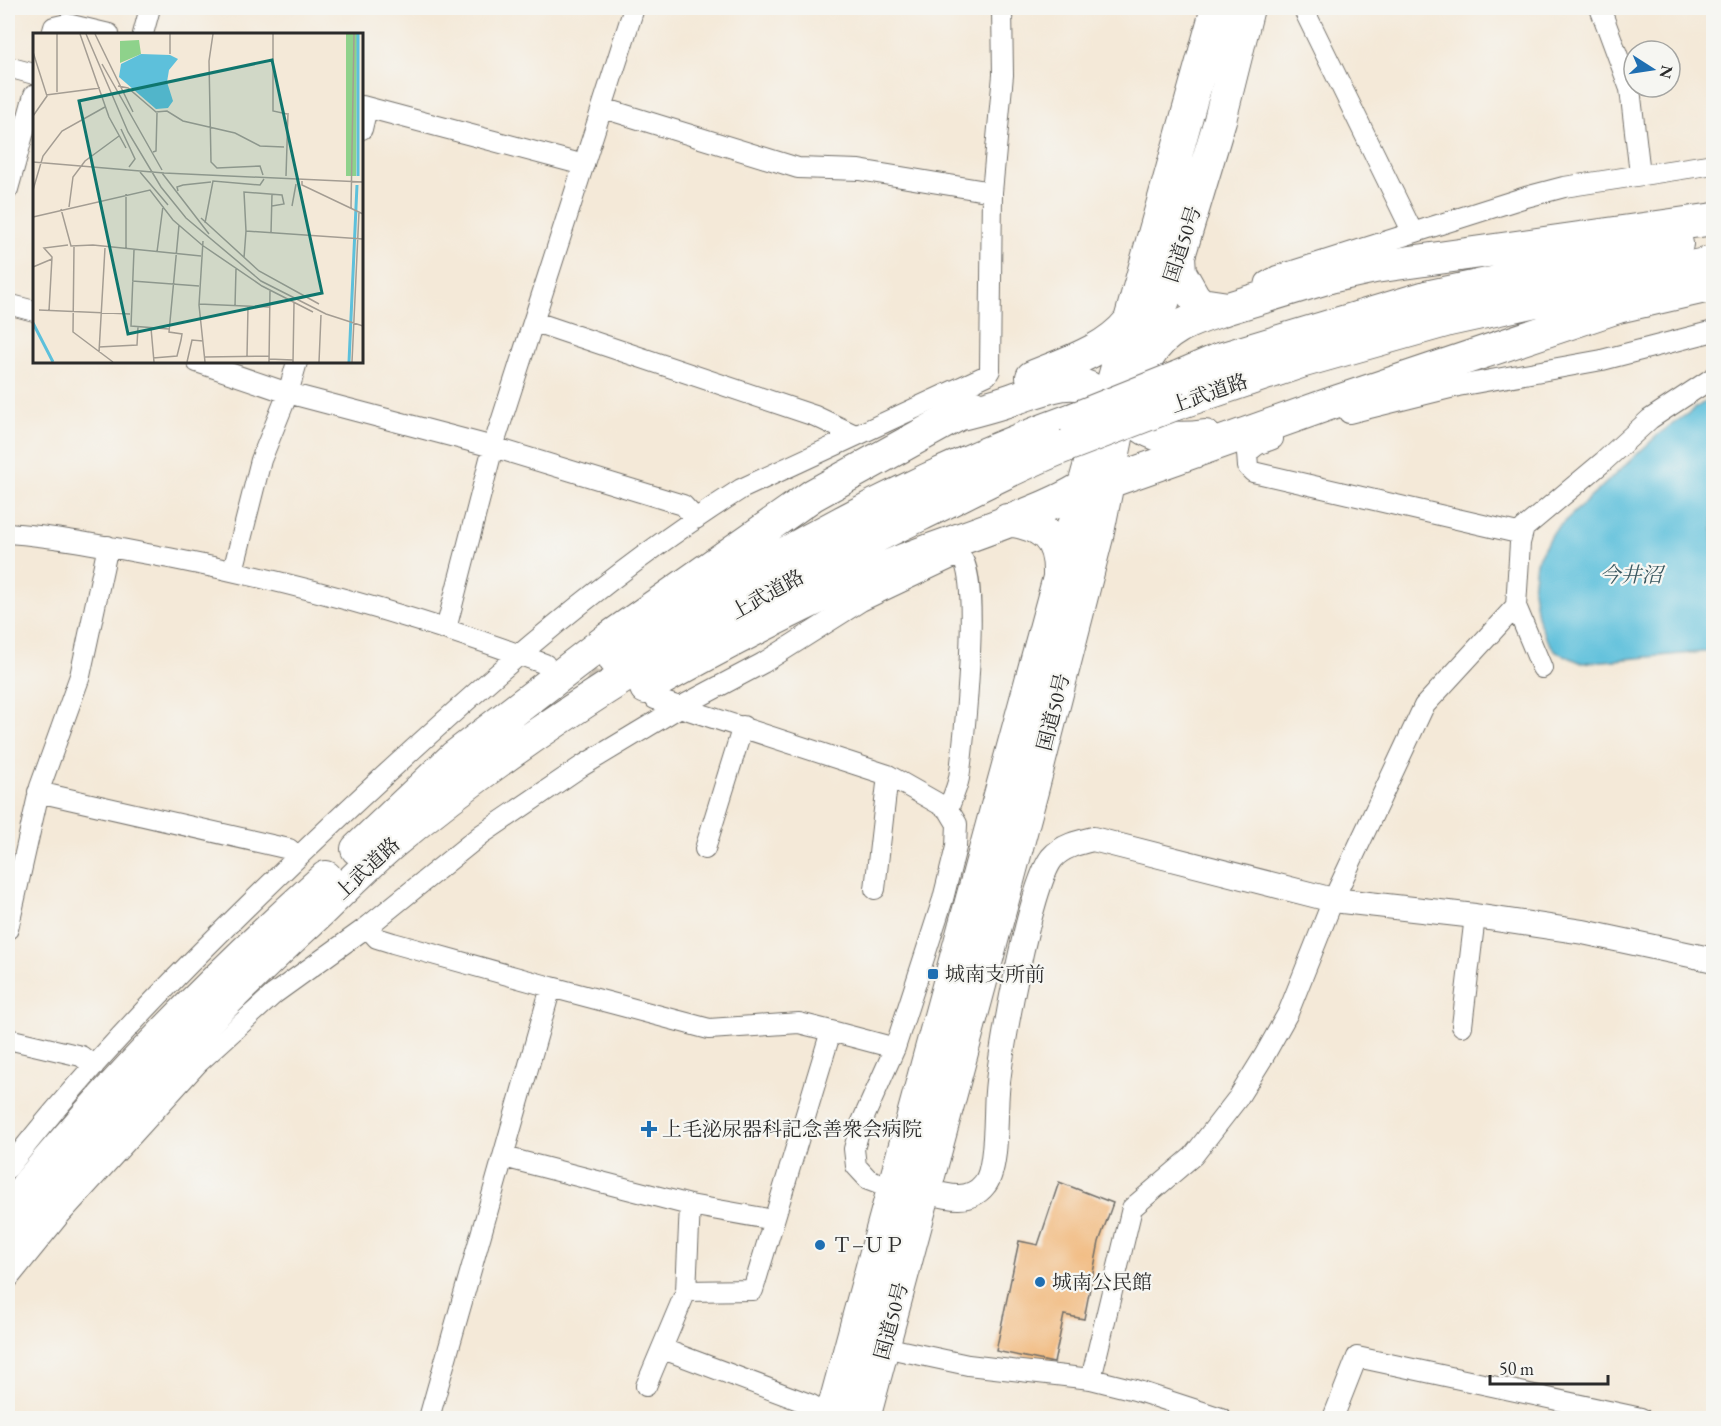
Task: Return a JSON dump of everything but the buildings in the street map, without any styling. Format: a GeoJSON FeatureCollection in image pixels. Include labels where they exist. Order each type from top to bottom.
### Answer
{"type":"FeatureCollection","features":[{"type":"Feature","properties":{"kind":"highway","name":"国道50号"},"geometry":{"type":"LineString","coordinates":[[1121,401],[1129,322],[1218,8]]}},
{"type":"Feature","properties":{"kind":"highway","name":"国道50号"},"geometry":{"type":"LineString","coordinates":[[822,1412],[892,1188],[1058,585],[1094,486],[1121,401],[1179,256],[1220,120],[1248,8]]}},
{"type":"Feature","properties":{"kind":"highway"},"geometry":{"type":"LineString","coordinates":[[1121,401],[1158,341],[1180,325],[1267,296],[1330,278],[1407,262],[1713,219]]}},
{"type":"Feature","properties":{"kind":"highway","name":"上武道路"},"geometry":{"type":"LineString","coordinates":[[1175,391],[1220,359],[1426,297],[1713,236]]}},
{"type":"Feature","properties":{"kind":"highway"},"geometry":{"type":"LineString","coordinates":[[1179,256],[1180,272],[1194,297],[1201,304],[1228,308]]}},
{"type":"Feature","properties":{"kind":"highway","name":"上武道路"},"geometry":{"type":"LineString","coordinates":[[8,1245],[153,1074],[392,844],[499,761],[683,642],[824,563],[1070,432],[1175,391],[1304,361],[1449,320],[1713,262]]}},
{"type":"Feature","properties":{"kind":"highway"},"geometry":{"type":"LineString","coordinates":[[321,910],[454,810],[613,706],[784,615],[897,562],[1094,486],[1264,427],[1338,409],[1618,307],[1713,285]]}},
{"type":"Feature","properties":{"kind":"highway"},"geometry":{"type":"LineString","coordinates":[[354,852],[454,757],[609,638],[813,495],[993,395],[1097,348],[1120,333],[1129,322]]}},
{"type":"Feature","properties":{"kind":"highway"},"geometry":{"type":"LineString","coordinates":[[957,415],[1066,383],[1087,385],[1121,401],[1143,427],[1167,438],[1205,436],[1255,424],[1264,427]]}},
{"type":"Feature","properties":{"kind":"highway","name":"上武道路"},"geometry":{"type":"LineString","coordinates":[[8,1209],[63,1141],[181,1013],[261,935],[354,852],[512,732],[737,579],[896,492],[988,452],[1070,432]]}},
{"type":"Feature","properties":{"kind":"highway","name":"国道50号"},"geometry":{"type":"LineString","coordinates":[[864,1419],[1095,549],[1094,486]]}},
{"type":"Feature","properties":{"kind":"highway"},"geometry":{"type":"LineString","coordinates":[[1007,520],[1025,523],[1048,534],[1058,556],[1058,585]]}},
{"type":"Feature","properties":{"kind":"street"},"geometry":{"type":"LineString","coordinates":[[143,33],[150,8]]}},
{"type":"Feature","properties":{"kind":"street"},"geometry":{"type":"LineString","coordinates":[[446,629],[493,447],[634,8]]}},
{"type":"Feature","properties":{"kind":"street"},"geometry":{"type":"LineString","coordinates":[[8,1168],[94,1066],[185,967],[298,856],[410,752],[581,603],[741,489],[987,375],[990,370],[992,192],[1003,59],[1002,8]]}},
{"type":"Feature","properties":{"kind":"street"},"geometry":{"type":"LineString","coordinates":[[1303,8],[1412,231]]}},
{"type":"Feature","properties":{"kind":"street"},"geometry":{"type":"LineString","coordinates":[[1600,8],[1630,89],[1641,174]]}},
{"type":"Feature","properties":{"kind":"street"},"geometry":{"type":"LineString","coordinates":[[52,33],[54,27],[67,24],[105,33]]}},
{"type":"Feature","properties":{"kind":"street"},"geometry":{"type":"LineString","coordinates":[[8,67],[33,74]]}},
{"type":"Feature","properties":{"kind":"street"},"geometry":{"type":"LineString","coordinates":[[9,178],[33,98]]}},
{"type":"Feature","properties":{"kind":"street"},"geometry":{"type":"LineString","coordinates":[[364,107],[584,165]]}},
{"type":"Feature","properties":{"kind":"street"},"geometry":{"type":"LineString","coordinates":[[603,108],[798,168],[859,170],[992,192]]}},
{"type":"Feature","properties":{"kind":"street"},"geometry":{"type":"LineString","coordinates":[[1267,296],[1264,290],[1266,282],[1277,276],[1412,231],[1554,189],[1713,164]]}},
{"type":"Feature","properties":{"kind":"street"},"geometry":{"type":"LineString","coordinates":[[8,304],[33,311]]}},
{"type":"Feature","properties":{"kind":"street"},"geometry":{"type":"LineString","coordinates":[[535,322],[814,416],[855,435]]}},
{"type":"Feature","properties":{"kind":"street"},"geometry":{"type":"LineString","coordinates":[[1522,534],[1253,471],[1248,467],[1247,453],[1257,445],[1338,409],[1363,408],[1458,386],[1602,360],[1713,331]]}},
{"type":"Feature","properties":{"kind":"street"},"geometry":{"type":"LineString","coordinates":[[199,363],[288,393],[493,447],[683,506],[696,519]]}},
{"type":"Feature","properties":{"kind":"street"},"geometry":{"type":"LineString","coordinates":[[233,571],[261,460],[288,393],[297,363]]}},
{"type":"Feature","properties":{"kind":"street"},"geometry":{"type":"LineString","coordinates":[[1542,668],[1516,606],[1522,534],[1529,524],[1650,419],[1713,377]]}},
{"type":"Feature","properties":{"kind":"street"},"geometry":{"type":"LineString","coordinates":[[8,532],[108,546],[233,571],[374,605],[544,664]]}},
{"type":"Feature","properties":{"kind":"street"},"geometry":{"type":"LineString","coordinates":[[8,929],[12,884],[38,792],[80,676],[108,546]]}},
{"type":"Feature","properties":{"kind":"street"},"geometry":{"type":"LineString","coordinates":[[8,1279],[73,1199],[198,1063],[274,994],[367,927],[482,834],[582,766],[680,707],[763,663],[875,593],[939,563],[959,558],[967,565],[972,609],[958,780],[948,809]]}},
{"type":"Feature","properties":{"kind":"street"},"geometry":{"type":"LineString","coordinates":[[1091,1379],[1132,1208],[1193,1156],[1238,1098],[1288,1013],[1333,900],[1424,706],[1516,606]]}},
{"type":"Feature","properties":{"kind":"street"},"geometry":{"type":"LineString","coordinates":[[655,699],[743,726],[888,776],[948,809],[957,824],[956,847],[943,899],[895,1048],[861,1125],[854,1149],[856,1166],[868,1179],[892,1188]]}},
{"type":"Feature","properties":{"kind":"street"},"geometry":{"type":"LineString","coordinates":[[705,849],[743,726]]}},
{"type":"Feature","properties":{"kind":"street"},"geometry":{"type":"LineString","coordinates":[[875,889],[888,776]]}},
{"type":"Feature","properties":{"kind":"street"},"geometry":{"type":"LineString","coordinates":[[38,792],[282,847],[294,851],[298,856]]}},
{"type":"Feature","properties":{"kind":"street"},"geometry":{"type":"LineString","coordinates":[[925,1191],[954,1198],[970,1195],[983,1187],[988,1180],[993,1157],[999,1065],[1028,929],[1043,878],[1053,857],[1074,844],[1093,839],[1333,900],[1475,916],[1583,932],[1713,960]]}},
{"type":"Feature","properties":{"kind":"street"},"geometry":{"type":"LineString","coordinates":[[1462,1026],[1475,916]]}},
{"type":"Feature","properties":{"kind":"street"},"geometry":{"type":"LineString","coordinates":[[367,927],[377,938],[393,943],[709,1029],[799,1023],[895,1048]]}},
{"type":"Feature","properties":{"kind":"street"},"geometry":{"type":"LineString","coordinates":[[429,1419],[551,987]]}},
{"type":"Feature","properties":{"kind":"street"},"geometry":{"type":"LineString","coordinates":[[686,1291],[753,1290],[831,1031]]}},
{"type":"Feature","properties":{"kind":"street"},"geometry":{"type":"LineString","coordinates":[[8,1039],[81,1056],[94,1066]]}},
{"type":"Feature","properties":{"kind":"street"},"geometry":{"type":"LineString","coordinates":[[504,1157],[690,1204],[774,1221]]}},
{"type":"Feature","properties":{"kind":"street"},"geometry":{"type":"LineString","coordinates":[[646,1386],[686,1291],[690,1204]]}},
{"type":"Feature","properties":{"kind":"street"},"geometry":{"type":"LineString","coordinates":[[884,1347],[968,1365],[1091,1379],[1135,1390],[1221,1419]]}},
{"type":"Feature","properties":{"kind":"street"},"geometry":{"type":"LineString","coordinates":[[663,1349],[822,1412]]}},
{"type":"Feature","properties":{"kind":"street"},"geometry":{"type":"LineString","coordinates":[[1333,1419],[1357,1357],[1641,1419]]}},
{"type":"Feature","properties":{"kind":"water","name":"今井沼"},"geometry":{"type":"Polygon","coordinates":[[[1713,396],[1713,651],[1582,663],[1556,652],[1545,637],[1537,616],[1533,590],[1536,562],[1552,533],[1660,433],[1713,396]]]}},
{"type":"Feature","properties":{"kind":"tunnel"},"geometry":{"type":"LineString","coordinates":[[559,669],[616,687]]}},
{"type":"Feature","properties":{"kind":"place","name":"城南支所前"},"geometry":{"type":"Point","coordinates":[933,974]}},
{"type":"Feature","properties":{"kind":"place","name":"上毛泌尿器科記念善衆会病院"},"geometry":{"type":"Point","coordinates":[649,1129]}},
{"type":"Feature","properties":{"kind":"place","name":"Ｔ−ＵＰ"},"geometry":{"type":"Point","coordinates":[820,1245]}},
{"type":"Feature","properties":{"kind":"place","name":"城南公民館"},"geometry":{"type":"Point","coordinates":[1040,1282]}}]}
